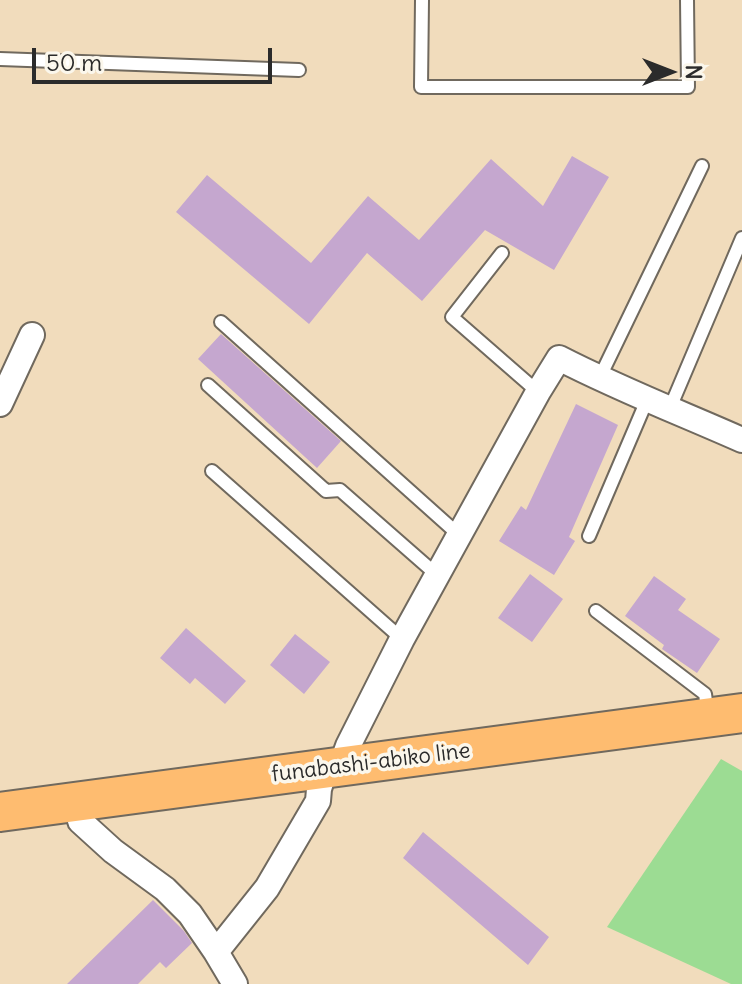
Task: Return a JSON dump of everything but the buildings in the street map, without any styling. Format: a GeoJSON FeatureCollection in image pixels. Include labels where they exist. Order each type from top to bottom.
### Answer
{"type":"FeatureCollection","features":[{"type":"Feature","properties":{"kind":"main road","name":"funabashi-abiko line"},"geometry":{"type":"LineString","coordinates":[[0,812],[725,716]]}},
{"type":"Feature","properties":{"kind":"street"},"geometry":{"type":"LineString","coordinates":[[0,404],[32,335]]}},
{"type":"Feature","properties":{"kind":"street"},"geometry":{"type":"LineString","coordinates":[[216,952],[267,888],[318,801],[319,789],[348,746],[402,639],[559,358],[599,379],[742,440]]}},
{"type":"Feature","properties":{"kind":"street"},"geometry":{"type":"LineString","coordinates":[[77,802],[80,821],[113,851],[165,889],[190,914],[234,984]]}},
{"type":"Feature","properties":{"kind":"lane"},"geometry":{"type":"LineString","coordinates":[[422,0],[421,87],[688,87],[687,0]]}},
{"type":"Feature","properties":{"kind":"lane"},"geometry":{"type":"LineString","coordinates":[[0,59],[299,70]]}},
{"type":"Feature","properties":{"kind":"lane"},"geometry":{"type":"LineString","coordinates":[[599,379],[702,166]]}},
{"type":"Feature","properties":{"kind":"lane"},"geometry":{"type":"LineString","coordinates":[[589,536],[742,238]]}},
{"type":"Feature","properties":{"kind":"lane"},"geometry":{"type":"LineString","coordinates":[[502,253],[452,317],[538,392]]}},
{"type":"Feature","properties":{"kind":"lane"},"geometry":{"type":"LineString","coordinates":[[221,322],[459,535]]}},
{"type":"Feature","properties":{"kind":"lane"},"geometry":{"type":"LineString","coordinates":[[208,385],[326,491],[340,490],[437,575]]}},
{"type":"Feature","properties":{"kind":"lane"},"geometry":{"type":"LineString","coordinates":[[212,471],[402,639]]}},
{"type":"Feature","properties":{"kind":"lane"},"geometry":{"type":"LineString","coordinates":[[596,611],[705,694],[725,716]]}},
{"type":"Feature","properties":{"kind":"green space"},"geometry":{"type":"Polygon","coordinates":[[[721,759],[742,771],[742,984],[731,984],[607,927],[721,759]]]}}]}
